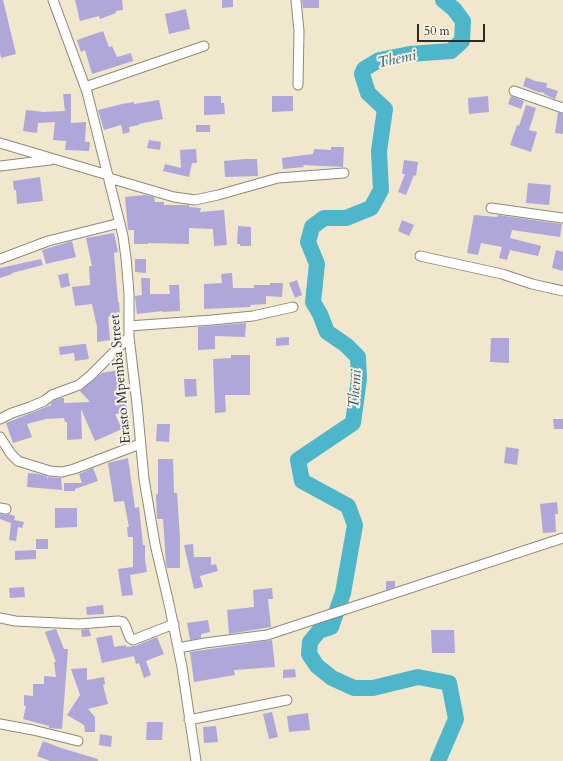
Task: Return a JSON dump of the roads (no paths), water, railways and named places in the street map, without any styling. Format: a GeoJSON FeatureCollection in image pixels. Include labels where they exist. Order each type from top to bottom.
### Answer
{"type":"FeatureCollection","features":[{"type":"Feature","properties":{"kind":"street","name":"Erasto Mpemba Street"},"geometry":{"type":"LineString","coordinates":[[53,0],[85,88],[120,223],[126,258],[129,293],[129,337],[144,479],[154,544],[174,624],[182,667],[196,761]]}},
{"type":"Feature","properties":{"kind":"street"},"geometry":{"type":"LineString","coordinates":[[296,0],[299,31],[298,85]]}},
{"type":"Feature","properties":{"kind":"street"},"geometry":{"type":"LineString","coordinates":[[85,88],[204,46]]}},
{"type":"Feature","properties":{"kind":"street"},"geometry":{"type":"LineString","coordinates":[[514,91],[563,108]]}},
{"type":"Feature","properties":{"kind":"street"},"geometry":{"type":"LineString","coordinates":[[0,143],[60,160],[174,198],[195,200],[278,178],[344,173]]}},
{"type":"Feature","properties":{"kind":"street"},"geometry":{"type":"LineString","coordinates":[[0,166],[60,160]]}},
{"type":"Feature","properties":{"kind":"street"},"geometry":{"type":"LineString","coordinates":[[491,208],[563,218]]}},
{"type":"Feature","properties":{"kind":"street"},"geometry":{"type":"LineString","coordinates":[[0,259],[48,241],[120,223]]}},
{"type":"Feature","properties":{"kind":"street"},"geometry":{"type":"LineString","coordinates":[[420,256],[502,274],[532,284],[563,291]]}},
{"type":"Feature","properties":{"kind":"street"},"geometry":{"type":"LineString","coordinates":[[129,326],[253,316],[293,307]]}},
{"type":"Feature","properties":{"kind":"street"},"geometry":{"type":"LineString","coordinates":[[0,419],[44,401],[52,395],[79,384],[90,376],[129,337]]}},
{"type":"Feature","properties":{"kind":"street"},"geometry":{"type":"LineString","coordinates":[[0,437],[11,454],[18,461],[50,471],[62,472],[74,469],[140,444]]}},
{"type":"Feature","properties":{"kind":"street"},"geometry":{"type":"LineString","coordinates":[[178,648],[205,642],[266,635],[563,538]]}},
{"type":"Feature","properties":{"kind":"street"},"geometry":{"type":"LineString","coordinates":[[0,618],[15,621],[79,624],[118,621],[123,622],[130,638],[133,640],[174,624]]}},
{"type":"Feature","properties":{"kind":"street"},"geometry":{"type":"LineString","coordinates":[[189,720],[287,700]]}},
{"type":"Feature","properties":{"kind":"street"},"geometry":{"type":"LineString","coordinates":[[0,724],[78,741]]}},
{"type":"Feature","properties":{"kind":"waterway","name":"Themi"},"geometry":{"type":"LineString","coordinates":[[438,761],[456,719],[449,683],[418,677],[373,688],[354,688],[332,678],[317,666],[309,654],[310,642],[319,631],[331,627],[343,593],[355,525],[348,506],[302,481],[298,460],[353,423],[359,379],[358,357],[346,345],[327,332],[320,314],[313,302],[317,264],[308,242],[312,227],[324,218],[346,218],[371,208],[381,190],[379,151],[385,109],[368,93],[362,74],[364,69],[379,60],[410,54],[451,51],[462,41],[463,21],[454,9],[443,0]]}}]}
